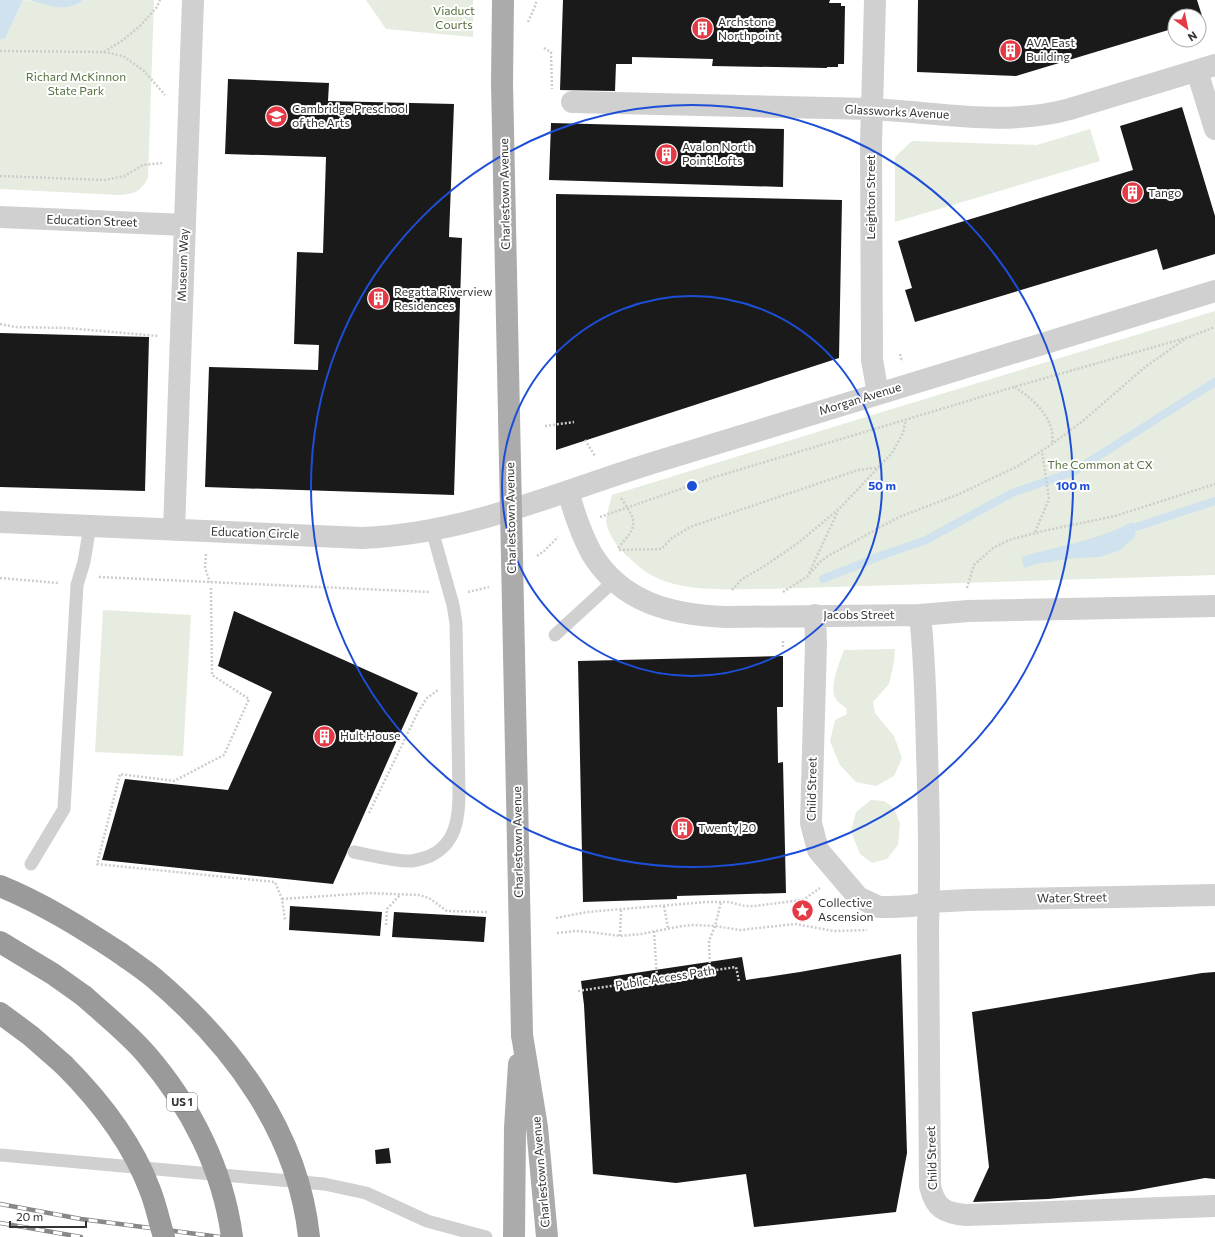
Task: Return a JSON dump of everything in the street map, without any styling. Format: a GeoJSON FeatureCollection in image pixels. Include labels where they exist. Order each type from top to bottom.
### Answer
{"type":"FeatureCollection","features":[{"type":"Feature","properties":{"kind":"highway"},"geometry":{"type":"LineString","coordinates":[[0,886],[43,907],[88,932],[120,953],[153,977],[184,1005],[211,1033],[235,1061],[273,1120],[288,1152],[300,1185],[307,1214],[309,1237]]}},
{"type":"Feature","properties":{"kind":"highway","name":"US 1"},"geometry":{"type":"LineString","coordinates":[[0,942],[53,974],[84,996],[116,1023],[146,1053],[172,1086],[193,1121],[209,1153],[222,1190],[232,1237]]}},
{"type":"Feature","properties":{"kind":"highway"},"geometry":{"type":"LineString","coordinates":[[0,1013],[48,1050],[87,1090],[125,1139],[141,1168],[157,1210],[164,1237]]}},
{"type":"Feature","properties":{"kind":"main road","name":"Charlestown Avenue"},"geometry":{"type":"LineString","coordinates":[[503,0],[502,82],[522,1035],[517,1082],[515,1128],[514,1237]]}},
{"type":"Feature","properties":{"kind":"main road","name":"Charlestown Avenue"},"geometry":{"type":"LineString","coordinates":[[522,1035],[537,1127],[547,1237]]}},
{"type":"Feature","properties":{"kind":"street","name":"Museum Way"},"geometry":{"type":"LineString","coordinates":[[174,530],[193,0]]}},
{"type":"Feature","properties":{"kind":"street","name":"Leighton Street"},"geometry":{"type":"LineString","coordinates":[[875,0],[871,144],[872,360],[878,394]]}},
{"type":"Feature","properties":{"kind":"street","name":"Glassworks Avenue"},"geometry":{"type":"LineString","coordinates":[[572,102],[872,109],[1000,118],[1024,118],[1058,112],[1206,68]]}},
{"type":"Feature","properties":{"kind":"street"},"geometry":{"type":"LineString","coordinates":[[1206,68],[1215,129]]}},
{"type":"Feature","properties":{"kind":"street","name":"Education Street"},"geometry":{"type":"LineString","coordinates":[[0,218],[185,225]]}},
{"type":"Feature","properties":{"kind":"street","name":"Morgan Avenue"},"geometry":{"type":"LineString","coordinates":[[507,512],[654,462],[1215,292]]}},
{"type":"Feature","properties":{"kind":"street","name":"Jacobs Street"},"geometry":{"type":"LineString","coordinates":[[568,491],[579,526],[588,545],[600,564],[615,580],[646,602],[683,614],[726,617],[920,615],[968,611],[1215,606]]}},
{"type":"Feature","properties":{"kind":"street","name":"Education Circle"},"geometry":{"type":"LineString","coordinates":[[0,522],[362,538],[432,530],[507,512]]}},
{"type":"Feature","properties":{"kind":"street","name":"Child Street"},"geometry":{"type":"LineString","coordinates":[[815,615],[816,644],[810,823],[818,850],[858,897],[878,907],[912,906],[929,902]]}},
{"type":"Feature","properties":{"kind":"street","name":"Child Street"},"geometry":{"type":"LineString","coordinates":[[920,615],[924,666],[928,795],[930,1186],[932,1194],[937,1204],[947,1212],[966,1215],[1215,1206]]}},
{"type":"Feature","properties":{"kind":"street","name":"Water Street"},"geometry":{"type":"LineString","coordinates":[[929,902],[1215,895]]}},
{"type":"Feature","properties":{"kind":"lane"},"geometry":{"type":"LineString","coordinates":[[30,864],[64,809],[77,584],[84,562],[90,526]]}},
{"type":"Feature","properties":{"kind":"lane"},"geometry":{"type":"LineString","coordinates":[[354,852],[405,861],[420,860],[435,854],[448,842],[455,829],[459,813],[457,632],[455,614],[432,530]]}},
{"type":"Feature","properties":{"kind":"lane"},"geometry":{"type":"LineString","coordinates":[[554,635],[615,580]]}},
{"type":"Feature","properties":{"kind":"lane"},"geometry":{"type":"LineString","coordinates":[[0,1155],[324,1184],[366,1193],[427,1222],[486,1237]]}},
{"type":"Feature","properties":{"kind":"path"},"geometry":{"type":"LineString","coordinates":[[104,52],[123,40],[141,25],[157,7],[160,0]]}},
{"type":"Feature","properties":{"kind":"path"},"geometry":{"type":"LineString","coordinates":[[544,48],[551,52],[552,91]]}},
{"type":"Feature","properties":{"kind":"path"},"geometry":{"type":"LineString","coordinates":[[0,55],[0,52],[104,52],[123,56],[144,71],[165,95]]}},
{"type":"Feature","properties":{"kind":"path"},"geometry":{"type":"LineString","coordinates":[[0,176],[104,180],[125,176],[143,165],[162,163]]}},
{"type":"Feature","properties":{"kind":"path"},"geometry":{"type":"LineString","coordinates":[[0,324],[15,327],[67,328],[158,336]]}},
{"type":"Feature","properties":{"kind":"path"},"geometry":{"type":"LineString","coordinates":[[600,517],[715,477],[1014,387],[1189,337],[1215,327]]}},
{"type":"Feature","properties":{"kind":"path"},"geometry":{"type":"LineString","coordinates":[[782,592],[808,576],[820,562],[828,556],[899,517],[980,485],[1020,465],[1052,444],[1084,420],[1145,367],[1189,337]]}},
{"type":"Feature","properties":{"kind":"path"},"geometry":{"type":"LineString","coordinates":[[1014,387],[1032,400],[1048,420],[1053,432],[1052,444]]}},
{"type":"Feature","properties":{"kind":"path"},"geometry":{"type":"LineString","coordinates":[[732,590],[742,579],[759,570],[798,543],[840,508],[892,453],[905,429],[906,419]]}},
{"type":"Feature","properties":{"kind":"path"},"geometry":{"type":"LineString","coordinates":[[545,426],[574,422]]}},
{"type":"Feature","properties":{"kind":"path"},"geometry":{"type":"LineString","coordinates":[[585,440],[596,459]]}},
{"type":"Feature","properties":{"kind":"path"},"geometry":{"type":"LineString","coordinates":[[1035,533],[1049,499],[1042,451]]}},
{"type":"Feature","properties":{"kind":"path"},"geometry":{"type":"LineString","coordinates":[[627,507],[633,519],[633,529],[631,534],[617,550],[661,549],[672,538],[690,527],[854,471],[881,466]]}},
{"type":"Feature","properties":{"kind":"path"},"geometry":{"type":"LineString","coordinates":[[967,588],[974,565],[993,548],[1009,540],[1115,516],[1215,484]]}},
{"type":"Feature","properties":{"kind":"path"},"geometry":{"type":"LineString","coordinates":[[808,576],[840,508]]}},
{"type":"Feature","properties":{"kind":"path"},"geometry":{"type":"LineString","coordinates":[[532,559],[544,551],[561,534]]}},
{"type":"Feature","properties":{"kind":"path"},"geometry":{"type":"LineString","coordinates":[[206,550],[205,568],[210,582]]}},
{"type":"Feature","properties":{"kind":"path"},"geometry":{"type":"LineString","coordinates":[[0,578],[77,584],[94,576],[449,592],[475,591],[494,584]]}},
{"type":"Feature","properties":{"kind":"path"},"geometry":{"type":"LineString","coordinates":[[211,588],[212,675],[248,699],[224,755],[174,781],[120,774],[97,864],[275,882],[282,900],[285,920]]}},
{"type":"Feature","properties":{"kind":"path"},"geometry":{"type":"LineString","coordinates":[[369,813],[418,712],[427,698],[442,688]]}},
{"type":"Feature","properties":{"kind":"path"},"geometry":{"type":"LineString","coordinates":[[282,900],[368,892],[419,895],[429,898],[447,911],[487,912]]}},
{"type":"Feature","properties":{"kind":"path"},"geometry":{"type":"LineString","coordinates":[[386,926],[387,909],[400,894]]}},
{"type":"Feature","properties":{"kind":"path"},"geometry":{"type":"LineString","coordinates":[[556,918],[586,912],[664,906],[721,902],[744,906],[755,906],[803,900]]}},
{"type":"Feature","properties":{"kind":"path"},"geometry":{"type":"LineString","coordinates":[[710,971],[710,941],[721,902]]}},
{"type":"Feature","properties":{"kind":"path"},"geometry":{"type":"LineString","coordinates":[[664,906],[668,928]]}},
{"type":"Feature","properties":{"kind":"path"},"geometry":{"type":"LineString","coordinates":[[620,936],[621,910]]}},
{"type":"Feature","properties":{"kind":"path"},"geometry":{"type":"LineString","coordinates":[[557,933],[576,931],[620,936],[642,934],[682,926],[715,926],[731,930],[750,930],[795,924],[834,931],[874,929]]}},
{"type":"Feature","properties":{"kind":"path"},"geometry":{"type":"LineString","coordinates":[[654,931],[657,979]]}},
{"type":"Feature","properties":{"kind":"path","name":"Public Access Path"},"geometry":{"type":"LineString","coordinates":[[578,991],[736,967],[739,981]]}},
{"type":"Feature","properties":{"kind":"green space","name":"Richard McKinnon State Park"},"geometry":{"type":"Polygon","coordinates":[[[23,0],[62,7],[77,4],[83,0],[154,0],[148,178],[140,189],[133,193],[119,195],[0,189],[0,39],[5,39],[23,0]]]}},
{"type":"Feature","properties":{"kind":"green space","name":"Viaduct Courts"},"geometry":{"type":"Polygon","coordinates":[[[366,0],[473,0],[473,37],[386,29],[366,0]]]}},
{"type":"Feature","properties":{"kind":"green space"},"geometry":{"type":"Polygon","coordinates":[[[1090,129],[1100,161],[895,222],[895,157],[912,141],[1037,145],[1090,129]]]}},
{"type":"Feature","properties":{"kind":"green space","name":"The Common at CX"},"geometry":{"type":"Polygon","coordinates":[[[1215,311],[1215,575],[768,589],[688,587],[657,578],[643,570],[620,549],[607,527],[606,522],[612,495],[1215,311]]]}},
{"type":"Feature","properties":{"kind":"green space"},"geometry":{"type":"Polygon","coordinates":[[[103,610],[191,615],[183,756],[95,752],[103,610]]]}},
{"type":"Feature","properties":{"kind":"green space"},"geometry":{"type":"Polygon","coordinates":[[[895,649],[894,662],[889,684],[873,702],[875,713],[894,736],[902,758],[894,776],[876,786],[856,782],[840,765],[830,741],[835,720],[847,714],[846,708],[838,702],[834,694],[833,688],[836,675],[844,650],[895,649]]]}},
{"type":"Feature","properties":{"kind":"green space"},"geometry":{"type":"Polygon","coordinates":[[[871,800],[884,801],[894,808],[900,823],[898,845],[887,859],[872,863],[860,854],[851,831],[856,812],[871,800]]]}},
{"type":"Feature","properties":{"kind":"water"},"geometry":{"type":"Polygon","coordinates":[[[0,0],[23,0],[5,39],[0,39],[0,0]]]}},
{"type":"Feature","properties":{"kind":"water"},"geometry":{"type":"Polygon","coordinates":[[[29,0],[83,0],[71,6],[56,7],[29,0]]]}},
{"type":"Feature","properties":{"kind":"water"},"geometry":{"type":"Polygon","coordinates":[[[1132,522],[1136,527],[1135,537],[1120,550],[1100,557],[1075,558],[1036,564],[1024,568],[1022,557],[1105,534],[1132,522]]]}},
{"type":"Feature","properties":{"kind":"building","name":"Archstone Northpoint"},"geometry":{"type":"Polygon","coordinates":[[[563,0],[830,0],[829,3],[841,3],[841,6],[845,6],[844,64],[838,64],[838,67],[827,68],[712,66],[713,59],[632,57],[632,64],[616,64],[615,91],[560,90],[563,0]]]}},
{"type":"Feature","properties":{"kind":"building","name":"AVA East Building"},"geometry":{"type":"Polygon","coordinates":[[[918,0],[1197,0],[1200,8],[1167,8],[1167,30],[1016,76],[917,72],[918,0]]]}},
{"type":"Feature","properties":{"kind":"building","name":"Regatta Riverview Residences"},"geometry":{"type":"Polygon","coordinates":[[[228,79],[329,83],[328,101],[454,104],[449,237],[462,238],[454,495],[205,487],[209,367],[318,370],[319,345],[294,344],[297,252],[323,253],[326,157],[225,154],[228,79]]]}},
{"type":"Feature","properties":{"kind":"building","name":"Tango"},"geometry":{"type":"Polygon","coordinates":[[[1182,107],[1215,216],[1215,254],[1163,270],[1157,249],[915,322],[905,290],[912,288],[898,241],[1133,170],[1120,126],[1182,107]]]}},
{"type":"Feature","properties":{"kind":"building","name":"Avalon North Point Lofts"},"geometry":{"type":"Polygon","coordinates":[[[551,123],[784,129],[783,187],[549,180],[551,123]]]}},
{"type":"Feature","properties":{"kind":"building"},"geometry":{"type":"Polygon","coordinates":[[[556,194],[842,200],[839,358],[556,450],[556,194]]]}},
{"type":"Feature","properties":{"kind":"building"},"geometry":{"type":"Polygon","coordinates":[[[0,333],[149,337],[145,491],[0,487],[0,333]]]}},
{"type":"Feature","properties":{"kind":"building","name":"Hult House"},"geometry":{"type":"Polygon","coordinates":[[[234,611],[418,693],[333,884],[102,860],[125,779],[228,790],[272,692],[218,666],[234,611]]]}},
{"type":"Feature","properties":{"kind":"building","name":"Twenty|20"},"geometry":{"type":"Polygon","coordinates":[[[783,656],[783,707],[777,707],[778,763],[783,762],[786,893],[677,896],[677,899],[583,902],[578,661],[783,656]]]}},
{"type":"Feature","properties":{"kind":"building"},"geometry":{"type":"Polygon","coordinates":[[[290,906],[382,912],[380,936],[289,930],[290,906]]]}},
{"type":"Feature","properties":{"kind":"building"},"geometry":{"type":"Polygon","coordinates":[[[394,912],[486,917],[484,942],[392,937],[394,912]]]}},
{"type":"Feature","properties":{"kind":"building"},"geometry":{"type":"Polygon","coordinates":[[[901,954],[907,1153],[896,1212],[754,1227],[746,1174],[676,1183],[593,1174],[584,1005],[581,981],[742,957],[746,980],[901,954]]]}},
{"type":"Feature","properties":{"kind":"building"},"geometry":{"type":"Polygon","coordinates":[[[1215,972],[1215,1179],[1205,1178],[1133,1191],[1048,1199],[973,1202],[989,1167],[972,1012],[1215,972]]]}},
{"type":"Feature","properties":{"kind":"building"},"geometry":{"type":"Polygon","coordinates":[[[389,1148],[391,1163],[376,1164],[375,1150],[389,1148]]]}},
{"type":"Feature","properties":{"kind":"waterway"},"geometry":{"type":"LineString","coordinates":[[823,579],[926,540],[1012,493],[1073,472],[1215,382]]}},
{"type":"Feature","properties":{"kind":"waterway"},"geometry":{"type":"LineString","coordinates":[[1136,527],[1215,501]]}},
{"type":"Feature","properties":{"kind":"railway"},"geometry":{"type":"LineString","coordinates":[[0,1204],[81,1219],[220,1237]]}},
{"type":"Feature","properties":{"kind":"railway"},"geometry":{"type":"LineString","coordinates":[[0,1223],[81,1237]]}},
{"type":"Feature","properties":{"kind":"place","name":"Archstone Northpoint"},"geometry":{"type":"Point","coordinates":[703,29]}},
{"type":"Feature","properties":{"kind":"place","name":"AVA East Building"},"geometry":{"type":"Point","coordinates":[1010,50]}},
{"type":"Feature","properties":{"kind":"place","name":"Cambridge Preschool of the Arts"},"geometry":{"type":"Point","coordinates":[277,116]}},
{"type":"Feature","properties":{"kind":"place","name":"Avalon North Point Lofts"},"geometry":{"type":"Point","coordinates":[667,154]}},
{"type":"Feature","properties":{"kind":"place","name":"Tango"},"geometry":{"type":"Point","coordinates":[1133,193]}},
{"type":"Feature","properties":{"kind":"place","name":"Regatta Riverview Residences"},"geometry":{"type":"Point","coordinates":[378,299]}},
{"type":"Feature","properties":{"kind":"place","name":"Hult House"},"geometry":{"type":"Point","coordinates":[325,736]}},
{"type":"Feature","properties":{"kind":"place","name":"Twenty|20"},"geometry":{"type":"Point","coordinates":[683,828]}},
{"type":"Feature","properties":{"kind":"place","name":"Collective Ascension"},"geometry":{"type":"Point","coordinates":[802,910]}}]}
